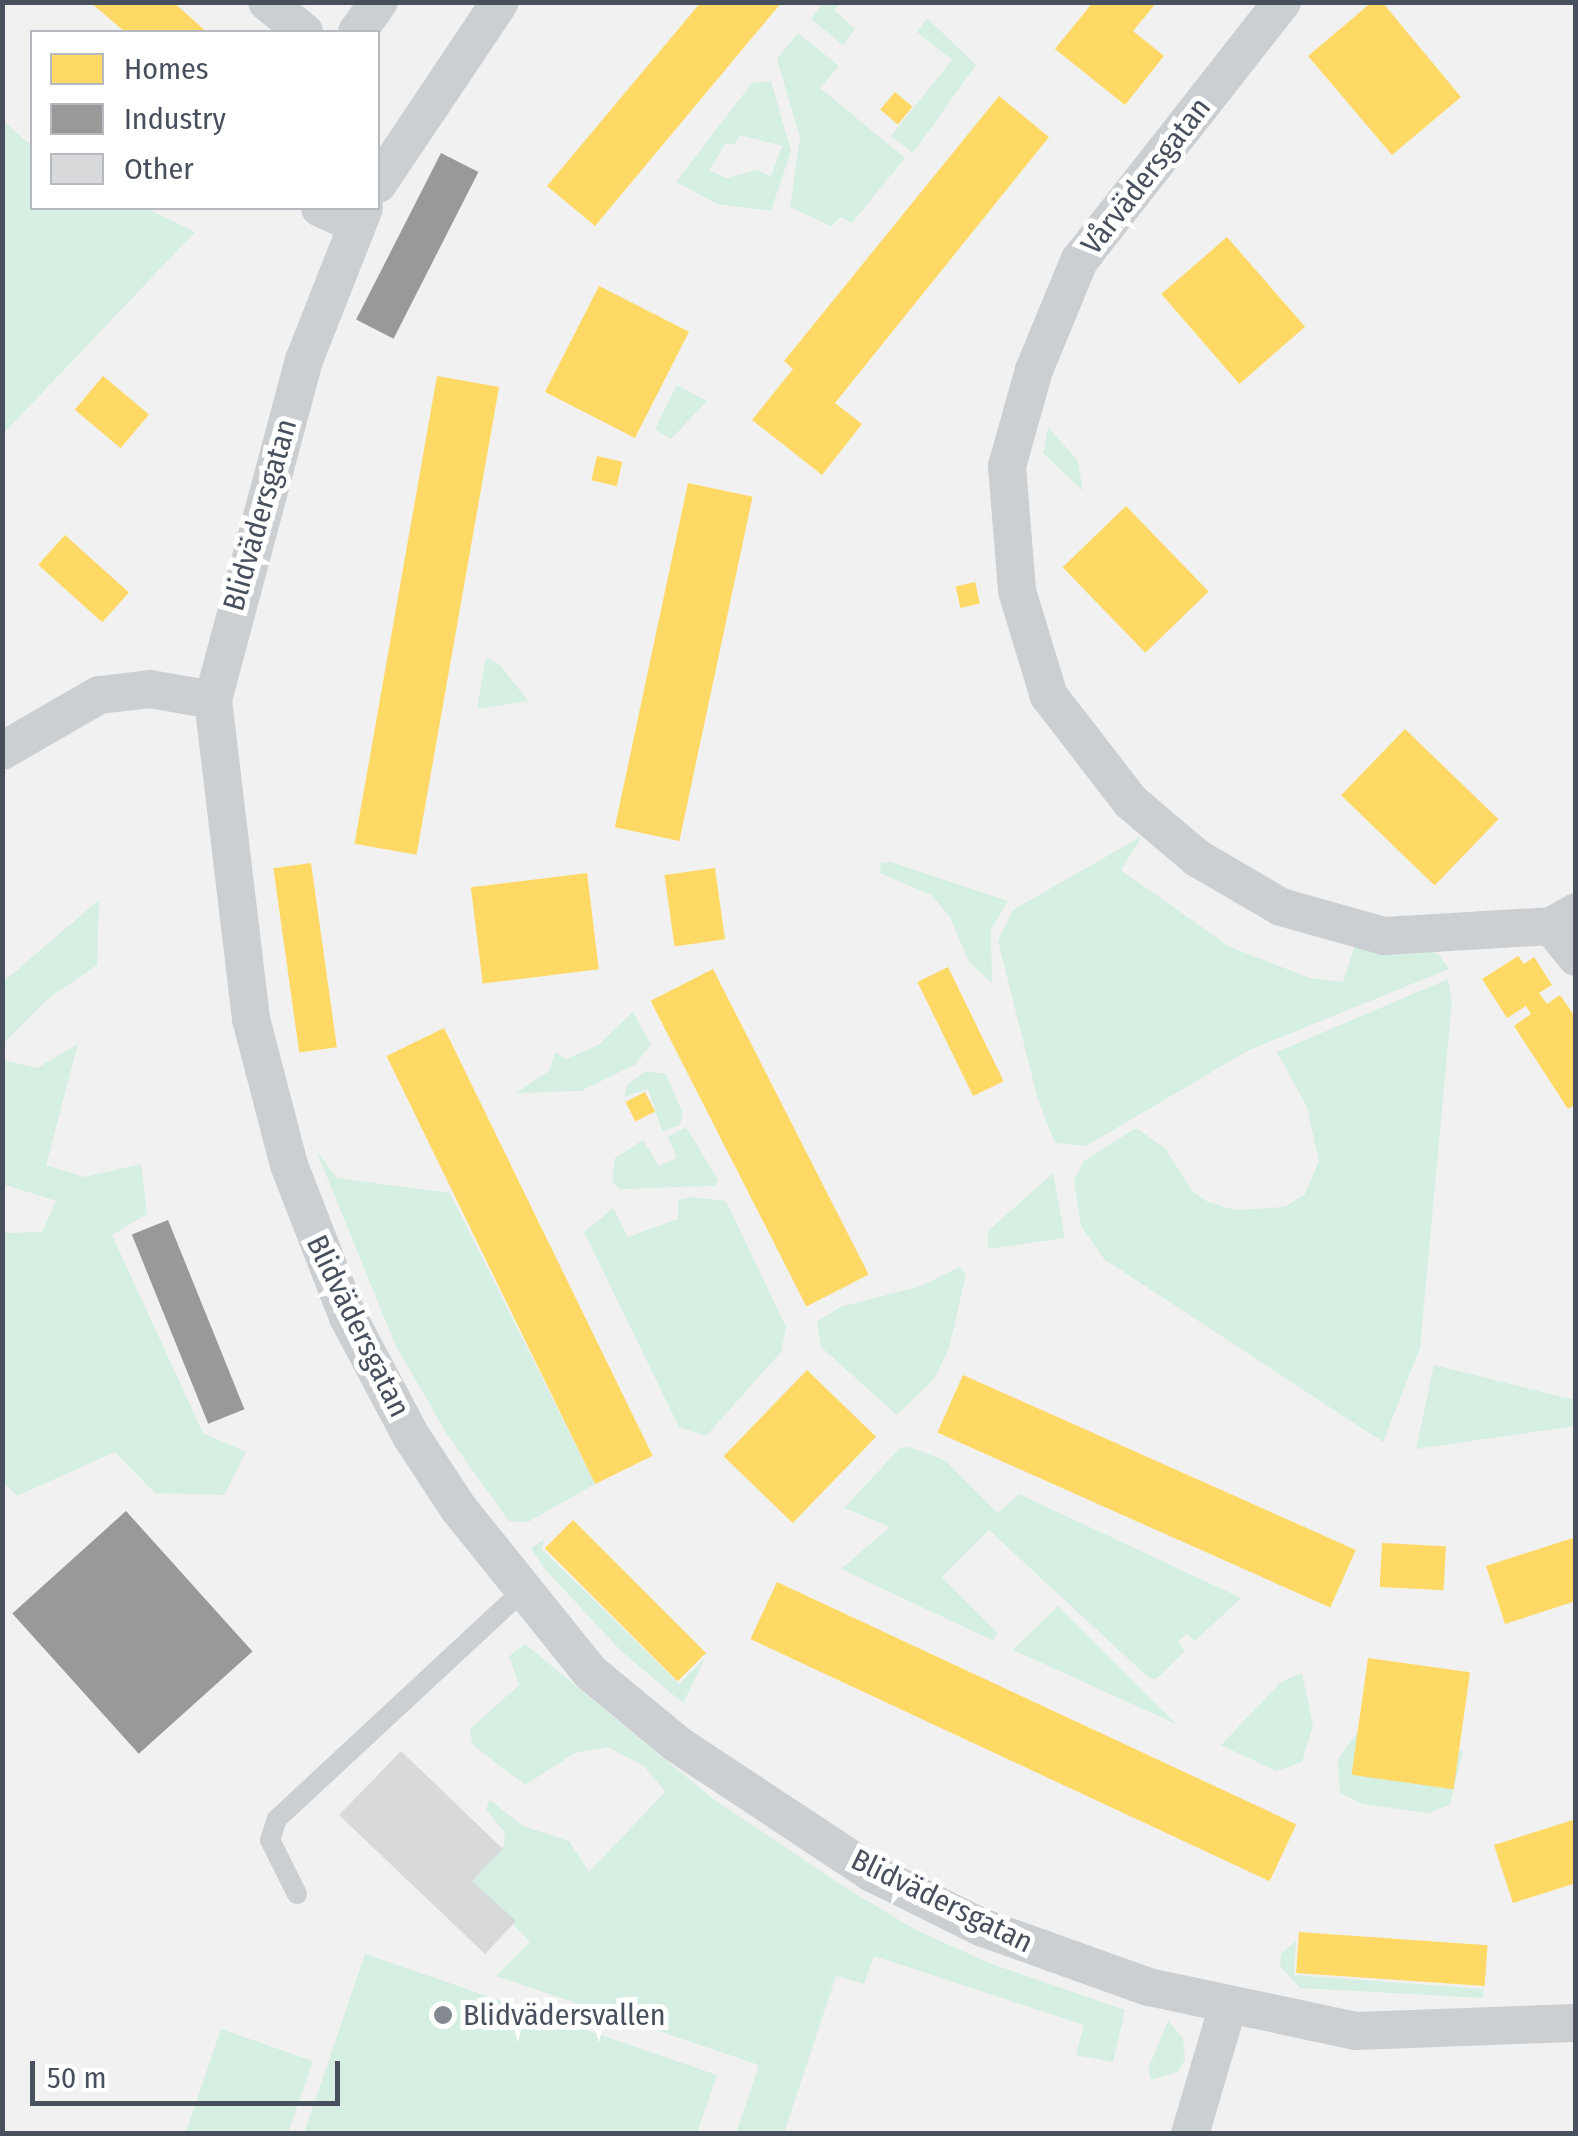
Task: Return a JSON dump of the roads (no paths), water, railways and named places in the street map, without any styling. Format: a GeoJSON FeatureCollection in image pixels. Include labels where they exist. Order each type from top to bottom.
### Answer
{"type":"FeatureCollection","features":[{"type":"Feature","properties":{"kind":"street"},"geometry":{"type":"LineString","coordinates":[[267,2],[302,30]]}},
{"type":"Feature","properties":{"kind":"street"},"geometry":{"type":"LineString","coordinates":[[358,30],[379,2]]}},
{"type":"Feature","properties":{"kind":"street"},"geometry":{"type":"LineString","coordinates":[[380,181],[429,99],[500,2]]}},
{"type":"Feature","properties":{"kind":"street","name":"Vårvädersgatan"},"geometry":{"type":"LineString","coordinates":[[1282,2],[1079,261],[1034,370],[1007,466],[1022,609],[1048,696],[1130,802],[1197,858],[1280,907],[1384,936],[1564,918]]}},
{"type":"Feature","properties":{"kind":"street","name":"Blidvädersgatan"},"geometry":{"type":"LineString","coordinates":[[346,213],[212,700],[251,1019],[296,1187],[348,1317],[411,1436],[522,1591],[592,1673],[677,1744],[872,1873],[1014,1939],[1149,1987],[1228,2006],[1356,2031],[1576,2024]]}},
{"type":"Feature","properties":{"kind":"street"},"geometry":{"type":"LineString","coordinates":[[2,750],[99,695],[150,689],[212,700]]}},
{"type":"Feature","properties":{"kind":"street"},"geometry":{"type":"LineString","coordinates":[[1564,918],[1576,957]]}},
{"type":"Feature","properties":{"kind":"street"},"geometry":{"type":"LineString","coordinates":[[1190,2134],[1228,2006]]}},
{"type":"Feature","properties":{"kind":"lane"},"geometry":{"type":"LineString","coordinates":[[297,1894],[270,1840],[277,1819],[522,1591]]}},
{"type":"Feature","properties":{"kind":"place","name":"Blidvädersvallen"},"geometry":{"type":"Point","coordinates":[443,2015]}}]}
